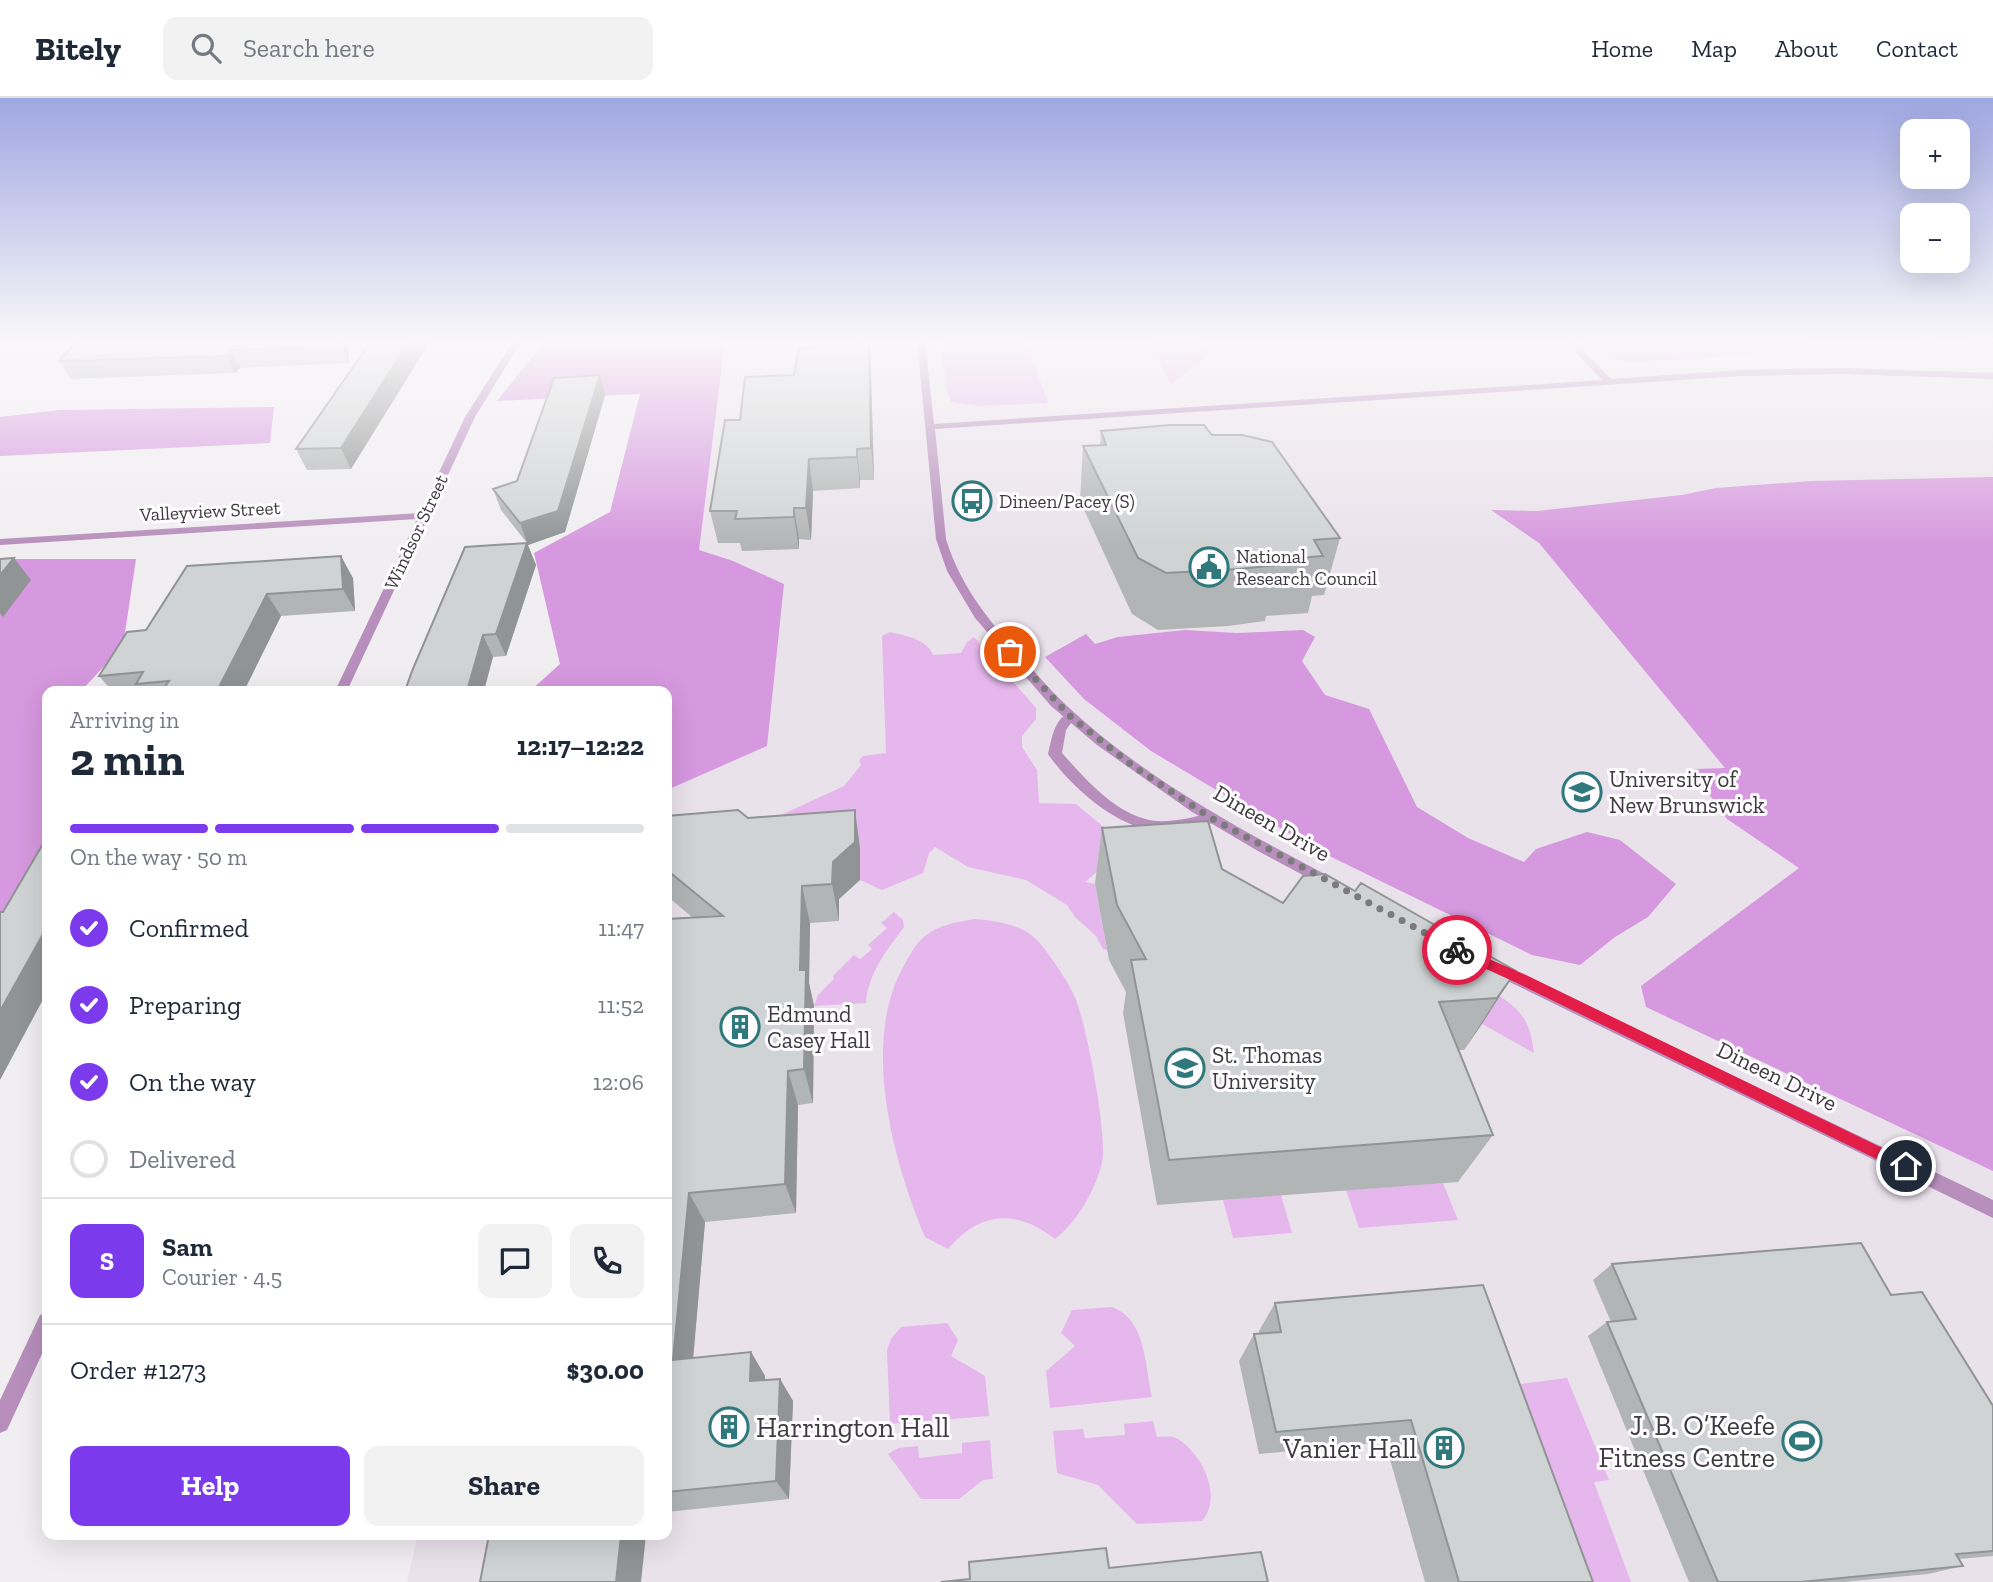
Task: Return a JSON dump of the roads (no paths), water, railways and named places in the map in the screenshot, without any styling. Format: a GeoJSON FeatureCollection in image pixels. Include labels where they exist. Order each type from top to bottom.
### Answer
{"type":"FeatureCollection","features":[{"type":"Feature","properties":{"kind":"street","name":"Windsor Street"},"geometry":{"type":"LineString","coordinates":[[343,686],[475,409]]}},
{"type":"Feature","properties":{"kind":"street","name":"Dineen Drive"},"geometry":{"type":"LineString","coordinates":[[928,409],[941,539],[951,570],[961,589],[995,635],[1070,716],[1133,766],[1211,818],[1348,893]]}},
{"type":"Feature","properties":{"kind":"street"},"geometry":{"type":"LineString","coordinates":[[930,427],[1192,409]]}},
{"type":"Feature","properties":{"kind":"street","name":"Valleyview Street"},"geometry":{"type":"LineString","coordinates":[[0,542],[422,516]]}},
{"type":"Feature","properties":{"kind":"street"},"geometry":{"type":"LineString","coordinates":[[1070,716],[1060,729],[1055,754],[1072,774],[1128,820],[1154,826],[1180,825],[1211,818]]}},
{"type":"Feature","properties":{"kind":"street","name":"Dineen Drive"},"geometry":{"type":"LineString","coordinates":[[1488,964],[1993,1209]]}},
{"type":"Feature","properties":{"kind":"street"},"geometry":{"type":"LineString","coordinates":[[0,1423],[42,1333]]}},
{"type":"Feature","properties":{"kind":"place","name":"Dineen/Pacey (S)"},"geometry":{"type":"Point","coordinates":[972,501]}},
{"type":"Feature","properties":{"kind":"place","name":"National Research Council"},"geometry":{"type":"Point","coordinates":[1209,567]}},
{"type":"Feature","properties":{"kind":"place","name":"University of New Brunswick"},"geometry":{"type":"Point","coordinates":[1582,792]}},
{"type":"Feature","properties":{"kind":"place","name":"Edmund Casey Hall"},"geometry":{"type":"Point","coordinates":[740,1027]}},
{"type":"Feature","properties":{"kind":"place","name":"St. Thomas University"},"geometry":{"type":"Point","coordinates":[1185,1068]}},
{"type":"Feature","properties":{"kind":"place","name":"Harrington Hall"},"geometry":{"type":"Point","coordinates":[729,1427]}},
{"type":"Feature","properties":{"kind":"place","name":"J. B. O’Keefe Fitness Centre"},"geometry":{"type":"Point","coordinates":[1802,1441]}},
{"type":"Feature","properties":{"kind":"place","name":"Vanier Hall"},"geometry":{"type":"Point","coordinates":[1444,1448]}}]}
